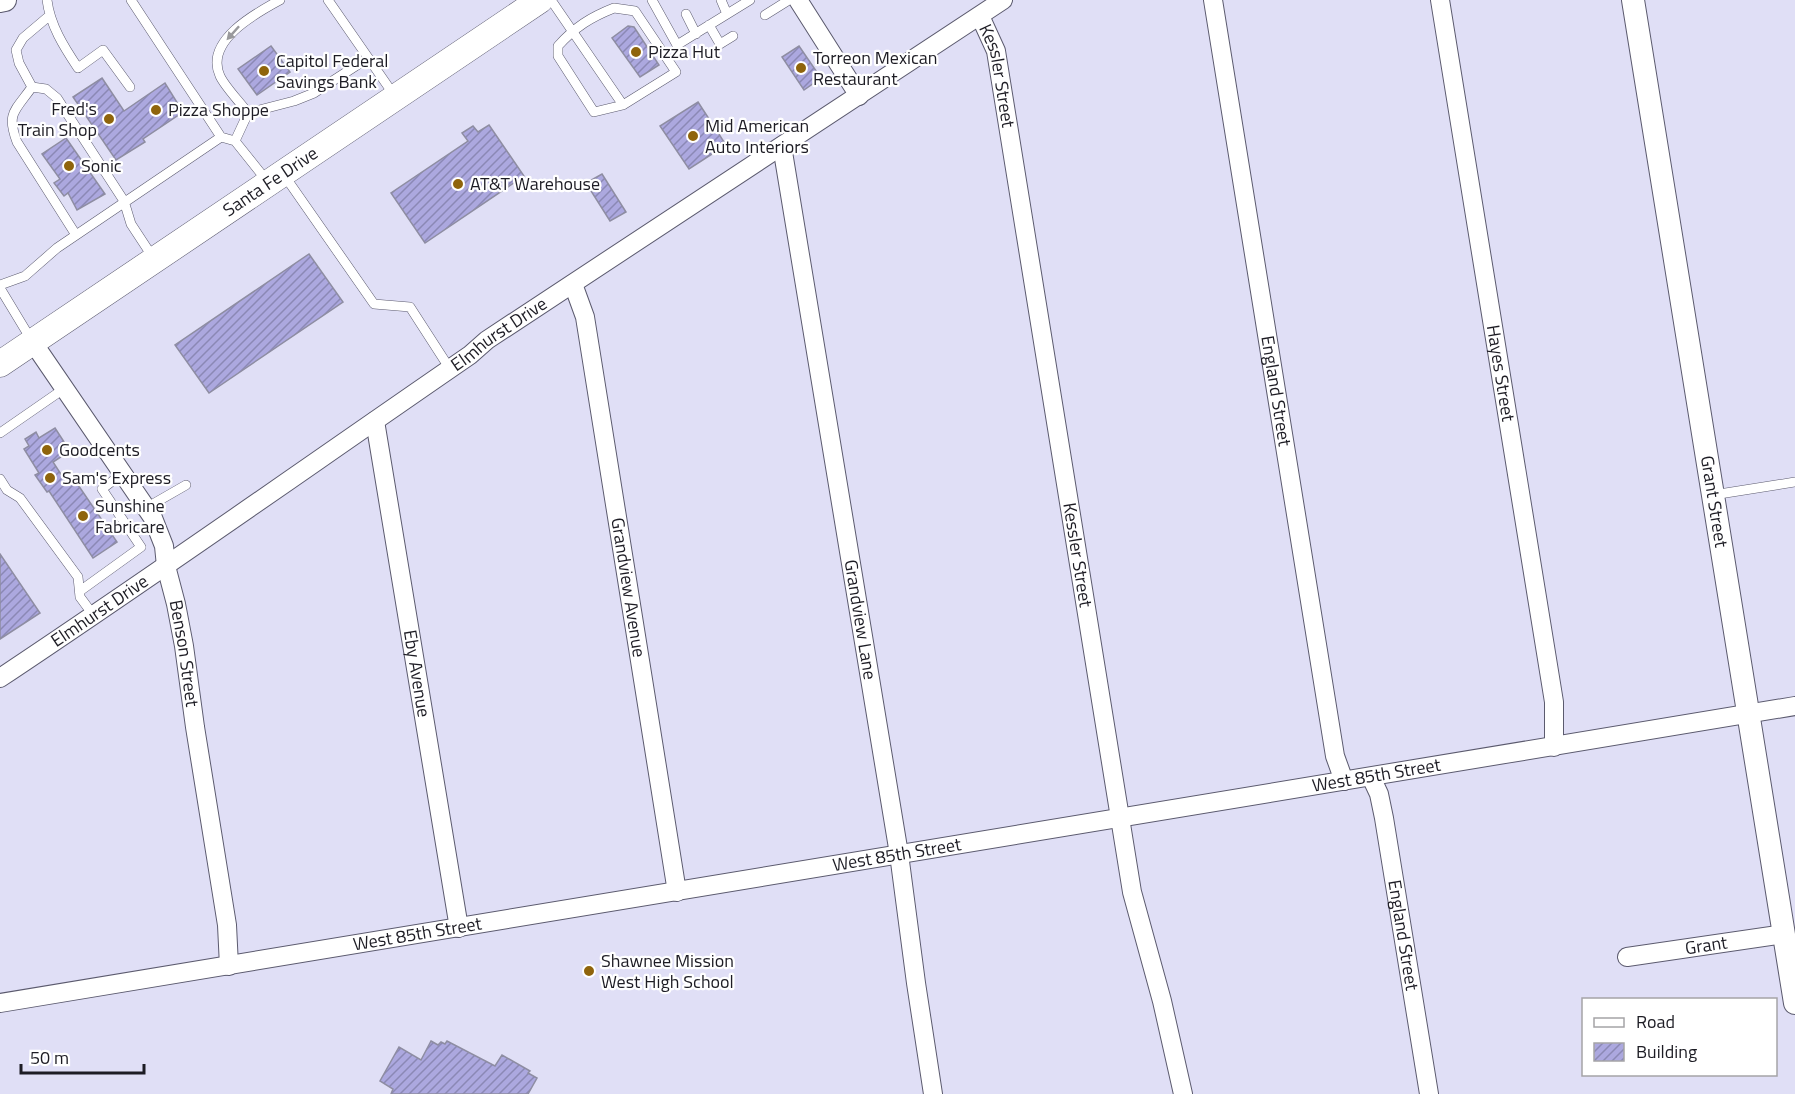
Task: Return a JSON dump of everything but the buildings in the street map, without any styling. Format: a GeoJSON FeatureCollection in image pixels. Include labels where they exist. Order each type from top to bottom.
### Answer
{"type":"FeatureCollection","features":[{"type":"Feature","properties":{"kind":"main road","name":"Santa Fe Drive"},"geometry":{"type":"LineString","coordinates":[[0,364],[540,0]]}},
{"type":"Feature","properties":{"kind":"street"},"geometry":{"type":"LineString","coordinates":[[0,1],[5,0]]}},
{"type":"Feature","properties":{"kind":"street"},"geometry":{"type":"LineString","coordinates":[[798,0],[859,96]]}},
{"type":"Feature","properties":{"kind":"street","name":"Elmhurst Drive"},"geometry":{"type":"LineString","coordinates":[[0,678],[94,616],[450,369],[487,340],[1003,0]]}},
{"type":"Feature","properties":{"kind":"street","name":"England Street"},"geometry":{"type":"LineString","coordinates":[[1213,0],[1335,756],[1344,781]]}},
{"type":"Feature","properties":{"kind":"street","name":"Hayes Street"},"geometry":{"type":"LineString","coordinates":[[1440,0],[1554,702],[1554,747]]}},
{"type":"Feature","properties":{"kind":"street","name":"Grant Street"},"geometry":{"type":"LineString","coordinates":[[1633,0],[1795,1003]]}},
{"type":"Feature","properties":{"kind":"street","name":"Kessler Street"},"geometry":{"type":"LineString","coordinates":[[980,16],[996,51],[1132,892],[1162,1000],[1183,1094]]}},
{"type":"Feature","properties":{"kind":"street","name":"Grandview Lane"},"geometry":{"type":"LineString","coordinates":[[782,146],[899,854],[933,1094]]}},
{"type":"Feature","properties":{"kind":"street","name":"Grandview Avenue"},"geometry":{"type":"LineString","coordinates":[[573,284],[585,317],[677,892]]}},
{"type":"Feature","properties":{"kind":"street","name":"Benson Street"},"geometry":{"type":"LineString","coordinates":[[32,341],[153,518],[164,546],[183,646],[227,925],[229,966]]}},
{"type":"Feature","properties":{"kind":"street","name":"Eby Avenue"},"geometry":{"type":"LineString","coordinates":[[375,421],[459,928]]}},
{"type":"Feature","properties":{"kind":"street","name":"West 85th Street"},"geometry":{"type":"LineString","coordinates":[[0,1003],[1795,706]]}},
{"type":"Feature","properties":{"kind":"street","name":"England Street"},"geometry":{"type":"LineString","coordinates":[[1371,777],[1379,794],[1384,818],[1429,1094]]}},
{"type":"Feature","properties":{"kind":"street","name":"Grant"},"geometry":{"type":"LineString","coordinates":[[1627,957],[1784,934]]}},
{"type":"Feature","properties":{"kind":"lane"},"geometry":{"type":"LineString","coordinates":[[47,0],[49,15],[66,51],[78,68],[103,50],[130,87]]}},
{"type":"Feature","properties":{"kind":"lane"},"geometry":{"type":"LineString","coordinates":[[131,0],[221,136],[235,141],[275,178],[374,304],[410,307],[450,369]]}},
{"type":"Feature","properties":{"kind":"lane"},"geometry":{"type":"LineString","coordinates":[[249,113],[219,75],[217,55],[232,31],[280,0]]}},
{"type":"Feature","properties":{"kind":"lane"},"geometry":{"type":"LineString","coordinates":[[328,0],[395,97]]}},
{"type":"Feature","properties":{"kind":"lane"},"geometry":{"type":"LineString","coordinates":[[550,0],[623,105]]}},
{"type":"Feature","properties":{"kind":"lane"},"geometry":{"type":"LineString","coordinates":[[652,0],[677,45],[750,0]]}},
{"type":"Feature","properties":{"kind":"lane"},"geometry":{"type":"LineString","coordinates":[[721,0],[727,14]]}},
{"type":"Feature","properties":{"kind":"lane"},"geometry":{"type":"LineString","coordinates":[[765,15],[789,0]]}},
{"type":"Feature","properties":{"kind":"lane"},"geometry":{"type":"LineString","coordinates":[[614,8],[635,11],[676,72],[623,105],[594,112],[558,56],[558,46],[572,31],[592,17],[614,8]]}},
{"type":"Feature","properties":{"kind":"lane"},"geometry":{"type":"LineString","coordinates":[[686,14],[696,34]]}},
{"type":"Feature","properties":{"kind":"lane"},"geometry":{"type":"LineString","coordinates":[[32,87],[19,63],[16,50],[23,38],[49,15]]}},
{"type":"Feature","properties":{"kind":"lane"},"geometry":{"type":"LineString","coordinates":[[709,25],[720,44],[733,36]]}},
{"type":"Feature","properties":{"kind":"lane"},"geometry":{"type":"LineString","coordinates":[[235,141],[249,113],[314,93],[368,58]]}},
{"type":"Feature","properties":{"kind":"lane"},"geometry":{"type":"LineString","coordinates":[[32,87],[46,89],[57,98],[124,201],[131,224],[154,259]]}},
{"type":"Feature","properties":{"kind":"lane"},"geometry":{"type":"LineString","coordinates":[[32,87],[11,117],[12,129],[17,142],[76,235]]}},
{"type":"Feature","properties":{"kind":"lane"},"geometry":{"type":"LineString","coordinates":[[32,341],[0,287],[25,276],[57,248],[221,136]]}},
{"type":"Feature","properties":{"kind":"lane"},"geometry":{"type":"LineString","coordinates":[[0,433],[65,388]]}},
{"type":"Feature","properties":{"kind":"lane"},"geometry":{"type":"LineString","coordinates":[[80,591],[141,547],[102,489],[123,473]]}},
{"type":"Feature","properties":{"kind":"lane"},"geometry":{"type":"LineString","coordinates":[[0,479],[3,492],[20,498],[78,577],[80,597],[94,616]]}},
{"type":"Feature","properties":{"kind":"lane"},"geometry":{"type":"LineString","coordinates":[[1713,495],[1795,482]]}},
{"type":"Feature","properties":{"kind":"lane"},"geometry":{"type":"LineString","coordinates":[[146,508],[186,485]]}},
{"type":"Feature","properties":{"kind":"place","name":"Pizza Hut"},"geometry":{"type":"Point","coordinates":[636,52]}},
{"type":"Feature","properties":{"kind":"place","name":"Torreon Mexican Restaurant"},"geometry":{"type":"Point","coordinates":[801,68]}},
{"type":"Feature","properties":{"kind":"place","name":"Capitol Federal Savings Bank"},"geometry":{"type":"Point","coordinates":[264,71]}},
{"type":"Feature","properties":{"kind":"place","name":"Pizza Shoppe"},"geometry":{"type":"Point","coordinates":[156,110]}},
{"type":"Feature","properties":{"kind":"place","name":"Fred's Train Shop"},"geometry":{"type":"Point","coordinates":[109,119]}},
{"type":"Feature","properties":{"kind":"place","name":"Mid American Auto Interiors"},"geometry":{"type":"Point","coordinates":[693,136]}},
{"type":"Feature","properties":{"kind":"place","name":"Sonic"},"geometry":{"type":"Point","coordinates":[69,166]}},
{"type":"Feature","properties":{"kind":"place","name":"AT&T Warehouse"},"geometry":{"type":"Point","coordinates":[458,184]}},
{"type":"Feature","properties":{"kind":"place","name":"Goodcents"},"geometry":{"type":"Point","coordinates":[47,450]}},
{"type":"Feature","properties":{"kind":"place","name":"Sam's Express"},"geometry":{"type":"Point","coordinates":[50,478]}},
{"type":"Feature","properties":{"kind":"place","name":"Sunshine Fabricare"},"geometry":{"type":"Point","coordinates":[83,516]}},
{"type":"Feature","properties":{"kind":"place","name":"Shawnee Mission West High School"},"geometry":{"type":"Point","coordinates":[589,971]}}]}
